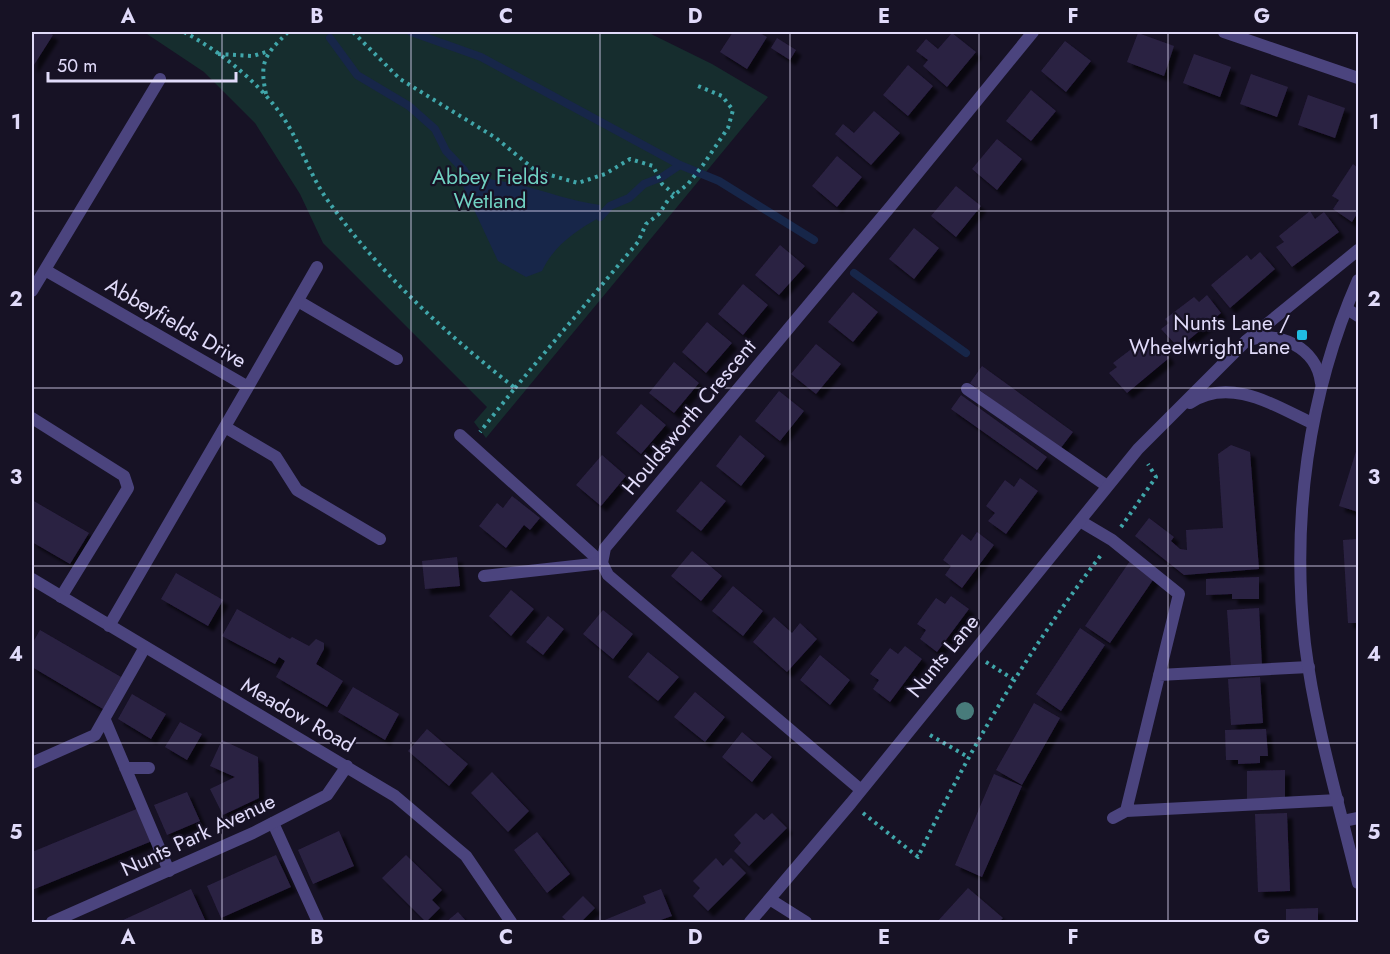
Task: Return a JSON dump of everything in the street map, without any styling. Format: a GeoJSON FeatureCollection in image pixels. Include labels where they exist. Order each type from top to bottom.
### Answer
{"type":"FeatureCollection","features":[{"type":"Feature","properties":{"kind":"street","name":"Houldsworth Crescent"},"geometry":{"type":"LineString","coordinates":[[602,563],[605,548],[891,207],[1033,32]]}},
{"type":"Feature","properties":{"kind":"street"},"geometry":{"type":"LineString","coordinates":[[1224,32],[1359,78]]}},
{"type":"Feature","properties":{"kind":"street"},"geometry":{"type":"LineString","coordinates":[[32,291],[160,79]]}},
{"type":"Feature","properties":{"kind":"street","name":"Nunts Lane"},"geometry":{"type":"LineString","coordinates":[[750,922],[851,803],[1138,449],[1246,341],[1359,250]]}},
{"type":"Feature","properties":{"kind":"street"},"geometry":{"type":"LineString","coordinates":[[248,387],[317,267]]}},
{"type":"Feature","properties":{"kind":"street","name":"Abbeyfields Drive"},"geometry":{"type":"LineString","coordinates":[[45,270],[248,387],[109,626]]}},
{"type":"Feature","properties":{"kind":"street"},"geometry":{"type":"LineString","coordinates":[[1359,280],[1321,382],[1312,423],[1304,480],[1300,554],[1309,667],[1359,883]]}},
{"type":"Feature","properties":{"kind":"street"},"geometry":{"type":"LineString","coordinates":[[298,301],[397,359]]}},
{"type":"Feature","properties":{"kind":"street"},"geometry":{"type":"LineString","coordinates":[[1347,309],[1359,316]]}},
{"type":"Feature","properties":{"kind":"street"},"geometry":{"type":"LineString","coordinates":[[1246,341],[1270,338],[1296,345],[1314,360],[1321,382]]}},
{"type":"Feature","properties":{"kind":"street"},"geometry":{"type":"LineString","coordinates":[[967,389],[1107,486]]}},
{"type":"Feature","properties":{"kind":"street","name":"Nunts Lane"},"geometry":{"type":"LineString","coordinates":[[1170,417],[1206,395],[1229,392],[1254,397],[1312,423]]}},
{"type":"Feature","properties":{"kind":"street"},"geometry":{"type":"LineString","coordinates":[[32,417],[123,476],[128,488],[61,597]]}},
{"type":"Feature","properties":{"kind":"street"},"geometry":{"type":"LineString","coordinates":[[225,427],[276,457],[297,490],[380,539]]}},
{"type":"Feature","properties":{"kind":"street"},"geometry":{"type":"LineString","coordinates":[[460,435],[602,563],[608,575],[861,790]]}},
{"type":"Feature","properties":{"kind":"street"},"geometry":{"type":"LineString","coordinates":[[1080,520],[1112,540],[1179,594],[1178,606],[1126,811]]}},
{"type":"Feature","properties":{"kind":"street"},"geometry":{"type":"LineString","coordinates":[[484,576],[602,563]]}},
{"type":"Feature","properties":{"kind":"street","name":"Meadow Road"},"geometry":{"type":"LineString","coordinates":[[32,579],[395,796],[466,856],[511,922]]}},
{"type":"Feature","properties":{"kind":"street"},"geometry":{"type":"LineString","coordinates":[[32,763],[95,735],[145,647]]}},
{"type":"Feature","properties":{"kind":"street"},"geometry":{"type":"LineString","coordinates":[[1159,675],[1309,667]]}},
{"type":"Feature","properties":{"kind":"street"},"geometry":{"type":"LineString","coordinates":[[105,720],[169,871]]}},
{"type":"Feature","properties":{"kind":"street","name":"Nunts Park Avenue"},"geometry":{"type":"LineString","coordinates":[[52,922],[273,823],[327,795],[346,766]]}},
{"type":"Feature","properties":{"kind":"street"},"geometry":{"type":"LineString","coordinates":[[125,768],[149,768]]}},
{"type":"Feature","properties":{"kind":"street"},"geometry":{"type":"LineString","coordinates":[[1113,818],[1126,811],[1338,800]]}},
{"type":"Feature","properties":{"kind":"street"},"geometry":{"type":"LineString","coordinates":[[1343,821],[1359,818]]}},
{"type":"Feature","properties":{"kind":"street"},"geometry":{"type":"LineString","coordinates":[[273,823],[318,922]]}},
{"type":"Feature","properties":{"kind":"street"},"geometry":{"type":"LineString","coordinates":[[771,900],[806,922]]}},
{"type":"Feature","properties":{"kind":"path"},"geometry":{"type":"LineString","coordinates":[[184,32],[217,54],[266,95],[287,125],[325,196],[378,264],[443,329],[515,387]]}},
{"type":"Feature","properties":{"kind":"path"},"geometry":{"type":"LineString","coordinates":[[266,95],[263,63],[270,51],[288,32]]}},
{"type":"Feature","properties":{"kind":"path"},"geometry":{"type":"LineString","coordinates":[[353,32],[399,79],[496,138],[536,171],[578,183],[605,174],[630,159],[653,166],[662,184],[675,194]]}},
{"type":"Feature","properties":{"kind":"path"},"geometry":{"type":"LineString","coordinates":[[217,54],[253,56],[270,51]]}},
{"type":"Feature","properties":{"kind":"path"},"geometry":{"type":"LineString","coordinates":[[470,444],[515,387],[638,242],[646,224],[659,214],[668,200],[688,184],[728,128],[733,110],[722,96],[698,86]]}},
{"type":"Feature","properties":{"kind":"path"},"geometry":{"type":"LineString","coordinates":[[851,803],[918,857],[968,757],[1013,679],[1063,604],[1156,477],[1138,449]]}},
{"type":"Feature","properties":{"kind":"path"},"geometry":{"type":"LineString","coordinates":[[971,653],[1013,679]]}},
{"type":"Feature","properties":{"kind":"path"},"geometry":{"type":"LineString","coordinates":[[913,725],[968,757]]}},
{"type":"Feature","properties":{"kind":"green space","name":"Abbey Fields Wetland"},"geometry":{"type":"Polygon","coordinates":[[[144,32],[647,32],[712,64],[768,97],[486,438],[474,422],[487,407],[323,243],[300,194],[255,123],[204,72],[144,32]]]}},
{"type":"Feature","properties":{"kind":"water"},"geometry":{"type":"Polygon","coordinates":[[[467,169],[486,178],[600,205],[600,217],[574,233],[559,246],[542,271],[526,277],[498,261],[462,184],[460,172],[467,169]]]}},
{"type":"Feature","properties":{"kind":"building"},"geometry":{"type":"Polygon","coordinates":[[[32,32],[48,32],[53,35],[32,68],[32,32]]]}},
{"type":"Feature","properties":{"kind":"building"},"geometry":{"type":"Polygon","coordinates":[[[733,32],[758,32],[767,37],[747,69],[720,52],[733,32]]]}},
{"type":"Feature","properties":{"kind":"building"},"geometry":{"type":"Polygon","coordinates":[[[952,33],[976,52],[947,87],[923,66],[928,60],[916,51],[926,39],[938,49],[952,33]]]}},
{"type":"Feature","properties":{"kind":"building"},"geometry":{"type":"Polygon","coordinates":[[[1138,33],[1174,46],[1164,76],[1127,62],[1138,33]]]}},
{"type":"Feature","properties":{"kind":"building"},"geometry":{"type":"Polygon","coordinates":[[[777,38],[796,50],[790,60],[771,48],[777,38]]]}},
{"type":"Feature","properties":{"kind":"building"},"geometry":{"type":"Polygon","coordinates":[[[1065,41],[1091,61],[1066,92],[1041,71],[1065,41]]]}},
{"type":"Feature","properties":{"kind":"building"},"geometry":{"type":"Polygon","coordinates":[[[1194,54],[1231,67],[1220,97],[1183,83],[1194,54]]]}},
{"type":"Feature","properties":{"kind":"building"},"geometry":{"type":"Polygon","coordinates":[[[908,65],[933,86],[908,116],[883,95],[908,65]]]}},
{"type":"Feature","properties":{"kind":"building"},"geometry":{"type":"Polygon","coordinates":[[[1251,74],[1288,87],[1277,117],[1240,104],[1251,74]]]}},
{"type":"Feature","properties":{"kind":"building"},"geometry":{"type":"Polygon","coordinates":[[[1031,90],[1056,111],[1031,141],[1006,121],[1031,90]]]}},
{"type":"Feature","properties":{"kind":"building"},"geometry":{"type":"Polygon","coordinates":[[[1308,95],[1345,108],[1335,138],[1298,125],[1308,95]]]}},
{"type":"Feature","properties":{"kind":"building"},"geometry":{"type":"Polygon","coordinates":[[[874,111],[900,133],[871,165],[835,134],[843,124],[854,133],[874,111]]]}},
{"type":"Feature","properties":{"kind":"building"},"geometry":{"type":"Polygon","coordinates":[[[997,139],[1022,159],[997,190],[972,169],[997,139]]]}},
{"type":"Feature","properties":{"kind":"building"},"geometry":{"type":"Polygon","coordinates":[[[837,156],[862,177],[837,207],[812,186],[837,156]]]}},
{"type":"Feature","properties":{"kind":"building"},"geometry":{"type":"Polygon","coordinates":[[[1353,164],[1358,168],[1358,212],[1352,222],[1333,209],[1339,200],[1332,196],[1353,164]]]}},
{"type":"Feature","properties":{"kind":"building"},"geometry":{"type":"Polygon","coordinates":[[[956,186],[981,206],[956,237],[931,216],[956,186]]]}},
{"type":"Feature","properties":{"kind":"building"},"geometry":{"type":"Polygon","coordinates":[[[1310,211],[1315,219],[1324,212],[1339,232],[1292,267],[1276,247],[1284,242],[1279,236],[1310,211]]]}},
{"type":"Feature","properties":{"kind":"building"},"geometry":{"type":"Polygon","coordinates":[[[914,228],[939,248],[914,279],[889,259],[914,228]]]}},
{"type":"Feature","properties":{"kind":"building"},"geometry":{"type":"Polygon","coordinates":[[[780,245],[805,266],[779,295],[755,275],[780,245]]]}},
{"type":"Feature","properties":{"kind":"building"},"geometry":{"type":"Polygon","coordinates":[[[1260,252],[1275,269],[1230,308],[1211,285],[1247,255],[1251,260],[1260,252]]]}},
{"type":"Feature","properties":{"kind":"building"},"geometry":{"type":"Polygon","coordinates":[[[743,284],[768,305],[743,335],[718,314],[743,284]]]}},
{"type":"Feature","properties":{"kind":"building"},"geometry":{"type":"Polygon","coordinates":[[[853,292],[878,312],[853,342],[828,322],[853,292]]]}},
{"type":"Feature","properties":{"kind":"building"},"geometry":{"type":"Polygon","coordinates":[[[1207,295],[1221,313],[1179,348],[1161,329],[1169,323],[1165,319],[1194,297],[1199,302],[1207,295]]]}},
{"type":"Feature","properties":{"kind":"building"},"geometry":{"type":"Polygon","coordinates":[[[707,322],[732,343],[706,373],[682,352],[707,322]]]}},
{"type":"Feature","properties":{"kind":"building"},"geometry":{"type":"Polygon","coordinates":[[[1155,340],[1169,358],[1127,393],[1109,373],[1117,367],[1113,363],[1142,341],[1147,346],[1155,340]]]}},
{"type":"Feature","properties":{"kind":"building"},"geometry":{"type":"Polygon","coordinates":[[[816,344],[841,364],[816,394],[791,374],[816,344]]]}},
{"type":"Feature","properties":{"kind":"building"},"geometry":{"type":"Polygon","coordinates":[[[674,362],[699,383],[674,413],[649,393],[674,362]]]}},
{"type":"Feature","properties":{"kind":"building"},"geometry":{"type":"Polygon","coordinates":[[[982,366],[1073,432],[1060,449],[970,383],[982,366]]]}},
{"type":"Feature","properties":{"kind":"building"},"geometry":{"type":"Polygon","coordinates":[[[779,391],[804,411],[780,441],[755,421],[779,391]]]}},
{"type":"Feature","properties":{"kind":"building"},"geometry":{"type":"Polygon","coordinates":[[[961,395],[1047,457],[1037,470],[951,409],[961,395]]]}},
{"type":"Feature","properties":{"kind":"building"},"geometry":{"type":"Polygon","coordinates":[[[641,404],[666,425],[641,454],[616,433],[641,404]]]}},
{"type":"Feature","properties":{"kind":"building"},"geometry":{"type":"Polygon","coordinates":[[[740,435],[765,456],[741,486],[716,466],[740,435]]]}},
{"type":"Feature","properties":{"kind":"building"},"geometry":{"type":"Polygon","coordinates":[[[1231,445],[1250,452],[1259,569],[1184,575],[1135,536],[1149,518],[1174,537],[1171,541],[1180,549],[1187,550],[1186,530],[1223,528],[1218,454],[1231,445]]]}},
{"type":"Feature","properties":{"kind":"building"},"geometry":{"type":"Polygon","coordinates":[[[1358,445],[1358,512],[1339,506],[1358,445]]]}},
{"type":"Feature","properties":{"kind":"building"},"geometry":{"type":"Polygon","coordinates":[[[602,455],[626,476],[601,506],[576,485],[602,455]]]}},
{"type":"Feature","properties":{"kind":"building"},"geometry":{"type":"Polygon","coordinates":[[[1020,478],[1038,491],[1006,534],[988,521],[995,513],[986,506],[1005,480],[1014,487],[1020,478]]]}},
{"type":"Feature","properties":{"kind":"building"},"geometry":{"type":"Polygon","coordinates":[[[701,481],[726,501],[701,531],[676,511],[701,481]]]}},
{"type":"Feature","properties":{"kind":"building"},"geometry":{"type":"Polygon","coordinates":[[[512,496],[540,518],[530,530],[524,525],[506,548],[479,526],[497,503],[503,508],[512,496]]]}},
{"type":"Feature","properties":{"kind":"building"},"geometry":{"type":"Polygon","coordinates":[[[32,500],[89,533],[70,564],[32,542],[32,500]]]}},
{"type":"Feature","properties":{"kind":"building"},"geometry":{"type":"Polygon","coordinates":[[[977,532],[994,545],[962,588],[945,575],[951,566],[943,560],[962,534],[971,541],[977,532]]]}},
{"type":"Feature","properties":{"kind":"building"},"geometry":{"type":"Polygon","coordinates":[[[1358,539],[1358,623],[1348,623],[1343,540],[1358,539]]]}},
{"type":"Feature","properties":{"kind":"building"},"geometry":{"type":"Polygon","coordinates":[[[692,551],[722,576],[701,601],[671,576],[692,551]]]}},
{"type":"Feature","properties":{"kind":"building"},"geometry":{"type":"Polygon","coordinates":[[[457,557],[460,586],[425,589],[422,561],[457,557]]]}},
{"type":"Feature","properties":{"kind":"building"},"geometry":{"type":"Polygon","coordinates":[[[1130,561],[1155,577],[1110,643],[1085,626],[1130,561]]]}},
{"type":"Feature","properties":{"kind":"building"},"geometry":{"type":"Polygon","coordinates":[[[176,573],[223,600],[208,626],[161,599],[176,573]]]}},
{"type":"Feature","properties":{"kind":"building"},"geometry":{"type":"Polygon","coordinates":[[[1259,577],[1259,599],[1232,599],[1232,594],[1206,595],[1206,579],[1259,577]]]}},
{"type":"Feature","properties":{"kind":"building"},"geometry":{"type":"Polygon","coordinates":[[[733,586],[763,611],[743,636],[712,611],[733,586]]]}},
{"type":"Feature","properties":{"kind":"building"},"geometry":{"type":"Polygon","coordinates":[[[511,590],[534,609],[511,636],[489,616],[511,590]]]}},
{"type":"Feature","properties":{"kind":"building"},"geometry":{"type":"Polygon","coordinates":[[[951,596],[969,609],[937,652],[920,639],[926,630],[917,624],[936,598],[945,604],[951,596]]]}},
{"type":"Feature","properties":{"kind":"building"},"geometry":{"type":"Polygon","coordinates":[[[1259,608],[1262,666],[1231,668],[1227,610],[1259,608]]]}},
{"type":"Feature","properties":{"kind":"building"},"geometry":{"type":"Polygon","coordinates":[[[237,609],[290,639],[292,637],[309,646],[316,639],[324,643],[324,649],[316,664],[343,681],[327,707],[276,677],[285,661],[279,657],[275,664],[222,636],[237,609]]]}},
{"type":"Feature","properties":{"kind":"building"},"geometry":{"type":"Polygon","coordinates":[[[603,610],[633,634],[613,659],[583,634],[603,610]]]}},
{"type":"Feature","properties":{"kind":"building"},"geometry":{"type":"Polygon","coordinates":[[[548,616],[564,629],[543,655],[526,642],[548,616]]]}},
{"type":"Feature","properties":{"kind":"building"},"geometry":{"type":"Polygon","coordinates":[[[774,617],[792,633],[800,623],[817,639],[787,672],[753,642],[774,617]]]}},
{"type":"Feature","properties":{"kind":"building"},"geometry":{"type":"Polygon","coordinates":[[[1080,628],[1105,645],[1061,711],[1036,694],[1080,628]]]}},
{"type":"Feature","properties":{"kind":"building"},"geometry":{"type":"Polygon","coordinates":[[[40,630],[121,677],[103,709],[32,667],[32,644],[40,630]]]}},
{"type":"Feature","properties":{"kind":"building"},"geometry":{"type":"Polygon","coordinates":[[[905,646],[922,659],[890,702],[873,689],[879,680],[870,674],[890,648],[898,654],[905,646]]]}},
{"type":"Feature","properties":{"kind":"building"},"geometry":{"type":"Polygon","coordinates":[[[648,652],[679,677],[658,701],[628,677],[648,652]]]}},
{"type":"Feature","properties":{"kind":"building"},"geometry":{"type":"Polygon","coordinates":[[[820,655],[850,680],[830,705],[800,680],[820,655]]]}},
{"type":"Feature","properties":{"kind":"building"},"geometry":{"type":"Polygon","coordinates":[[[1260,677],[1263,723],[1231,725],[1228,679],[1260,677]]]}},
{"type":"Feature","properties":{"kind":"building"},"geometry":{"type":"Polygon","coordinates":[[[353,687],[399,714],[385,740],[338,712],[353,687]]]}},
{"type":"Feature","properties":{"kind":"building"},"geometry":{"type":"Polygon","coordinates":[[[695,692],[725,717],[705,742],[674,717],[695,692]]]}},
{"type":"Feature","properties":{"kind":"building"},"geometry":{"type":"Polygon","coordinates":[[[132,694],[166,714],[151,739],[118,719],[132,694]]]}},
{"type":"Feature","properties":{"kind":"building"},"geometry":{"type":"Polygon","coordinates":[[[1034,703],[1060,718],[1022,785],[996,770],[1034,703]]]}},
{"type":"Feature","properties":{"kind":"building"},"geometry":{"type":"Polygon","coordinates":[[[180,722],[202,734],[187,760],[165,747],[180,722]]]}},
{"type":"Feature","properties":{"kind":"building"},"geometry":{"type":"Polygon","coordinates":[[[427,729],[468,764],[449,786],[408,751],[427,729]]]}},
{"type":"Feature","properties":{"kind":"building"},"geometry":{"type":"Polygon","coordinates":[[[1266,729],[1268,756],[1260,756],[1260,763],[1238,764],[1238,760],[1226,760],[1225,730],[1266,729]]]}},
{"type":"Feature","properties":{"kind":"building"},"geometry":{"type":"Polygon","coordinates":[[[742,732],[772,757],[752,782],[722,757],[742,732]]]}},
{"type":"Feature","properties":{"kind":"building"},"geometry":{"type":"Polygon","coordinates":[[[222,740],[258,757],[259,798],[223,815],[210,789],[235,777],[210,766],[222,740]]]}},
{"type":"Feature","properties":{"kind":"building"},"geometry":{"type":"Polygon","coordinates":[[[1285,770],[1285,799],[1247,800],[1247,771],[1285,770]]]}},
{"type":"Feature","properties":{"kind":"building"},"geometry":{"type":"Polygon","coordinates":[[[492,772],[529,811],[508,832],[471,793],[492,772]]]}},
{"type":"Feature","properties":{"kind":"building"},"geometry":{"type":"Polygon","coordinates":[[[994,774],[1022,786],[982,877],[955,865],[994,774]]]}},
{"type":"Feature","properties":{"kind":"building"},"geometry":{"type":"Polygon","coordinates":[[[187,792],[200,821],[167,835],[154,805],[187,792]]]}},
{"type":"Feature","properties":{"kind":"building"},"geometry":{"type":"Polygon","coordinates":[[[139,808],[152,841],[32,890],[32,852],[139,808]]]}},
{"type":"Feature","properties":{"kind":"building"},"geometry":{"type":"Polygon","coordinates":[[[756,813],[764,820],[772,813],[787,828],[749,866],[734,851],[741,843],[734,835],[756,813]]]}},
{"type":"Feature","properties":{"kind":"building"},"geometry":{"type":"Polygon","coordinates":[[[1287,813],[1290,891],[1258,892],[1255,814],[1287,813]]]}},
{"type":"Feature","properties":{"kind":"building"},"geometry":{"type":"Polygon","coordinates":[[[339,831],[354,866],[313,884],[298,850],[339,831]]]}},
{"type":"Feature","properties":{"kind":"building"},"geometry":{"type":"Polygon","coordinates":[[[537,832],[570,874],[547,893],[514,850],[537,832]]]}},
{"type":"Feature","properties":{"kind":"building"},"geometry":{"type":"Polygon","coordinates":[[[276,855],[291,887],[221,918],[207,886],[276,855]]]}},
{"type":"Feature","properties":{"kind":"building"},"geometry":{"type":"Polygon","coordinates":[[[406,855],[442,890],[432,900],[440,908],[426,922],[382,878],[406,855]]]}},
{"type":"Feature","properties":{"kind":"building"},"geometry":{"type":"Polygon","coordinates":[[[716,858],[723,866],[731,858],[746,873],[708,911],[693,896],[700,888],[693,881],[716,858]]]}},
{"type":"Feature","properties":{"kind":"building"},"geometry":{"type":"Polygon","coordinates":[[[968,888],[1003,918],[999,922],[937,922],[968,888]]]}},
{"type":"Feature","properties":{"kind":"building"},"geometry":{"type":"Polygon","coordinates":[[[191,889],[206,922],[121,921],[191,889]]]}},
{"type":"Feature","properties":{"kind":"building"},"geometry":{"type":"Polygon","coordinates":[[[661,889],[672,916],[655,922],[600,922],[646,903],[643,896],[661,889]]]}},
{"type":"Feature","properties":{"kind":"building"},"geometry":{"type":"Polygon","coordinates":[[[583,896],[595,908],[581,922],[568,922],[562,917],[583,896]]]}},
{"type":"Feature","properties":{"kind":"building"},"geometry":{"type":"Polygon","coordinates":[[[1318,908],[1318,922],[1286,922],[1286,909],[1318,908]]]}},
{"type":"Feature","properties":{"kind":"building"},"geometry":{"type":"Polygon","coordinates":[[[458,912],[467,922],[446,922],[458,912]]]}},
{"type":"Feature","properties":{"kind":"waterway"},"geometry":{"type":"LineString","coordinates":[[411,32],[481,57],[680,165],[719,181],[814,240]]}},
{"type":"Feature","properties":{"kind":"waterway"},"geometry":{"type":"LineString","coordinates":[[330,38],[357,75],[409,106],[435,129],[446,151],[464,170]]}},
{"type":"Feature","properties":{"kind":"waterway"},"geometry":{"type":"LineString","coordinates":[[600,217],[610,206],[629,198],[644,184],[662,177],[680,165]]}},
{"type":"Feature","properties":{"kind":"waterway"},"geometry":{"type":"LineString","coordinates":[[854,273],[966,353]]}},
{"type":"Feature","properties":{"kind":"place","name":"Nunts Lane / Wheelwright Lane"},"geometry":{"type":"Point","coordinates":[1302,335]}}]}
